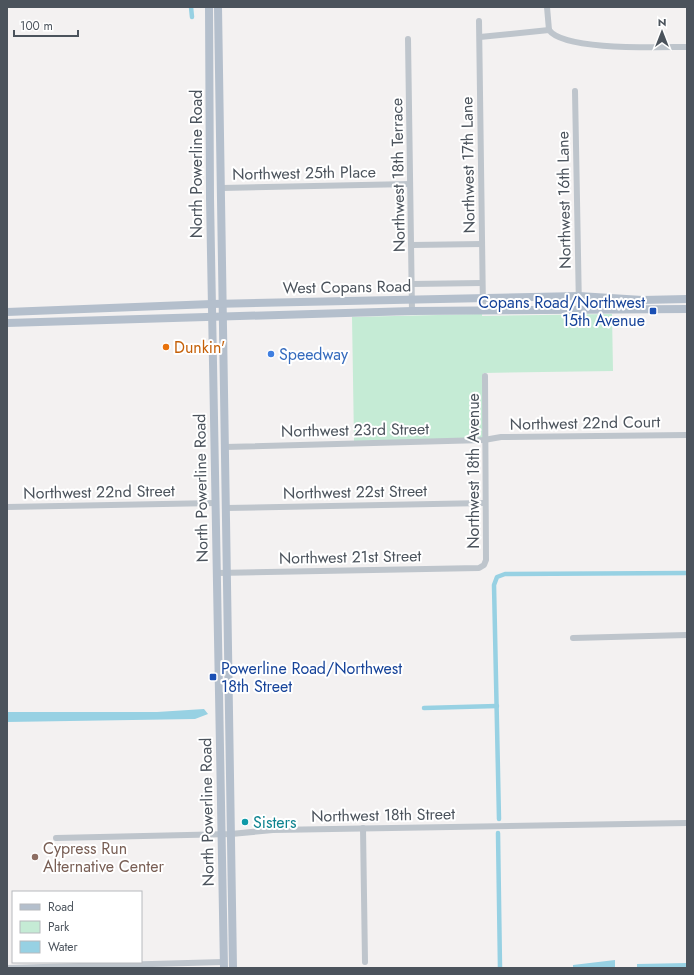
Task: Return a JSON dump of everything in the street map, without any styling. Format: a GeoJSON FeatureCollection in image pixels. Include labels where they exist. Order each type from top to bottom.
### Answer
{"type":"FeatureCollection","features":[{"type":"Feature","properties":{"kind":"main road","name":"North Powerline Road"},"geometry":{"type":"LineString","coordinates":[[209,7],[210,198],[221,834],[224,950],[229,966]]}},
{"type":"Feature","properties":{"kind":"main road","name":"North Powerline Road"},"geometry":{"type":"LineString","coordinates":[[218,7],[224,304],[231,834],[229,966]]}},
{"type":"Feature","properties":{"kind":"main road"},"geometry":{"type":"LineString","coordinates":[[210,112],[214,126],[221,136]]}},
{"type":"Feature","properties":{"kind":"main road","name":"West Copans Road"},"geometry":{"type":"LineString","coordinates":[[7,312],[212,304],[579,296],[642,300],[687,299]]}},
{"type":"Feature","properties":{"kind":"main road","name":"West Copans Road"},"geometry":{"type":"LineString","coordinates":[[7,323],[412,311],[687,309]]}},
{"type":"Feature","properties":{"kind":"main road"},"geometry":{"type":"LineString","coordinates":[[214,446],[220,450],[226,458]]}},
{"type":"Feature","properties":{"kind":"main road"},"geometry":{"type":"LineString","coordinates":[[219,695],[224,701],[225,726],[229,731]]}},
{"type":"Feature","properties":{"kind":"street"},"geometry":{"type":"LineString","coordinates":[[547,7],[548,30],[552,35],[559,38],[622,47],[687,47]]}},
{"type":"Feature","properties":{"kind":"street","name":"Northwest 17th Lane"},"geometry":{"type":"LineString","coordinates":[[479,21],[483,310]]}},
{"type":"Feature","properties":{"kind":"street"},"geometry":{"type":"LineString","coordinates":[[480,37],[548,30]]}},
{"type":"Feature","properties":{"kind":"street","name":"Northwest 18th Terrace"},"geometry":{"type":"LineString","coordinates":[[408,39],[412,311]]}},
{"type":"Feature","properties":{"kind":"street","name":"Northwest 16th Lane"},"geometry":{"type":"LineString","coordinates":[[575,91],[578,309]]}},
{"type":"Feature","properties":{"kind":"street","name":"Northwest 25th Place"},"geometry":{"type":"LineString","coordinates":[[222,188],[410,184]]}},
{"type":"Feature","properties":{"kind":"street"},"geometry":{"type":"LineString","coordinates":[[412,245],[482,244]]}},
{"type":"Feature","properties":{"kind":"street"},"geometry":{"type":"LineString","coordinates":[[412,284],[482,283]]}},
{"type":"Feature","properties":{"kind":"street","name":"Northwest 18th Avenue"},"geometry":{"type":"LineString","coordinates":[[484,565],[486,560],[484,440],[485,376]]}},
{"type":"Feature","properties":{"kind":"street","name":"Northwest 22nd Court"},"geometry":{"type":"LineString","coordinates":[[484,440],[501,437],[687,435]]}},
{"type":"Feature","properties":{"kind":"street","name":"Northwest 23rd Street"},"geometry":{"type":"LineString","coordinates":[[225,446],[484,440]]}},
{"type":"Feature","properties":{"kind":"street","name":"Northwest 22nd Street"},"geometry":{"type":"LineString","coordinates":[[7,506],[215,503]]}},
{"type":"Feature","properties":{"kind":"street","name":"Northwest 22st Street"},"geometry":{"type":"LineString","coordinates":[[226,508],[485,503]]}},
{"type":"Feature","properties":{"kind":"street","name":"Northwest 21st Street"},"geometry":{"type":"LineString","coordinates":[[217,573],[479,568],[484,565]]}},
{"type":"Feature","properties":{"kind":"street"},"geometry":{"type":"LineString","coordinates":[[573,638],[687,635]]}},
{"type":"Feature","properties":{"kind":"street","name":"Northwest 18th Street"},"geometry":{"type":"LineString","coordinates":[[56,838],[231,834],[273,830],[687,823]]}},
{"type":"Feature","properties":{"kind":"street"},"geometry":{"type":"LineString","coordinates":[[363,828],[365,962]]}},
{"type":"Feature","properties":{"kind":"street"},"geometry":{"type":"LineString","coordinates":[[7,968],[229,966]]}},
{"type":"Feature","properties":{"kind":"green space"},"geometry":{"type":"Polygon","coordinates":[[[482,314],[482,316],[612,314],[613,371],[483,373],[484,438],[354,441],[352,317],[482,314]]]}},
{"type":"Feature","properties":{"kind":"water"},"geometry":{"type":"Polygon","coordinates":[[[204,709],[208,714],[195,719],[7,722],[7,712],[157,712],[204,709]]]}},
{"type":"Feature","properties":{"kind":"water"},"geometry":{"type":"Polygon","coordinates":[[[615,960],[615,968],[573,968],[573,965],[615,960]]]}},
{"type":"Feature","properties":{"kind":"water"},"geometry":{"type":"Polygon","coordinates":[[[687,963],[687,968],[637,968],[637,964],[687,963]]]}},
{"type":"Feature","properties":{"kind":"waterway"},"geometry":{"type":"LineString","coordinates":[[191,7],[192,17]]}},
{"type":"Feature","properties":{"kind":"waterway"},"geometry":{"type":"LineString","coordinates":[[499,819],[494,585],[497,577],[505,574],[687,573]]}},
{"type":"Feature","properties":{"kind":"waterway"},"geometry":{"type":"LineString","coordinates":[[424,708],[497,706]]}},
{"type":"Feature","properties":{"kind":"waterway"},"geometry":{"type":"LineString","coordinates":[[498,833],[500,968]]}},
{"type":"Feature","properties":{"kind":"place","name":"Copans Road/Northwest 15th Avenue"},"geometry":{"type":"Point","coordinates":[653,311]}},
{"type":"Feature","properties":{"kind":"place","name":"Dunkin'"},"geometry":{"type":"Point","coordinates":[166,347]}},
{"type":"Feature","properties":{"kind":"place","name":"Speedway"},"geometry":{"type":"Point","coordinates":[271,354]}},
{"type":"Feature","properties":{"kind":"place","name":"Powerline Road/Northwest 18th Street"},"geometry":{"type":"Point","coordinates":[213,677]}},
{"type":"Feature","properties":{"kind":"place","name":"Sisters"},"geometry":{"type":"Point","coordinates":[245,822]}},
{"type":"Feature","properties":{"kind":"place","name":"Cypress Run Alternative Center"},"geometry":{"type":"Point","coordinates":[35,857]}}]}
